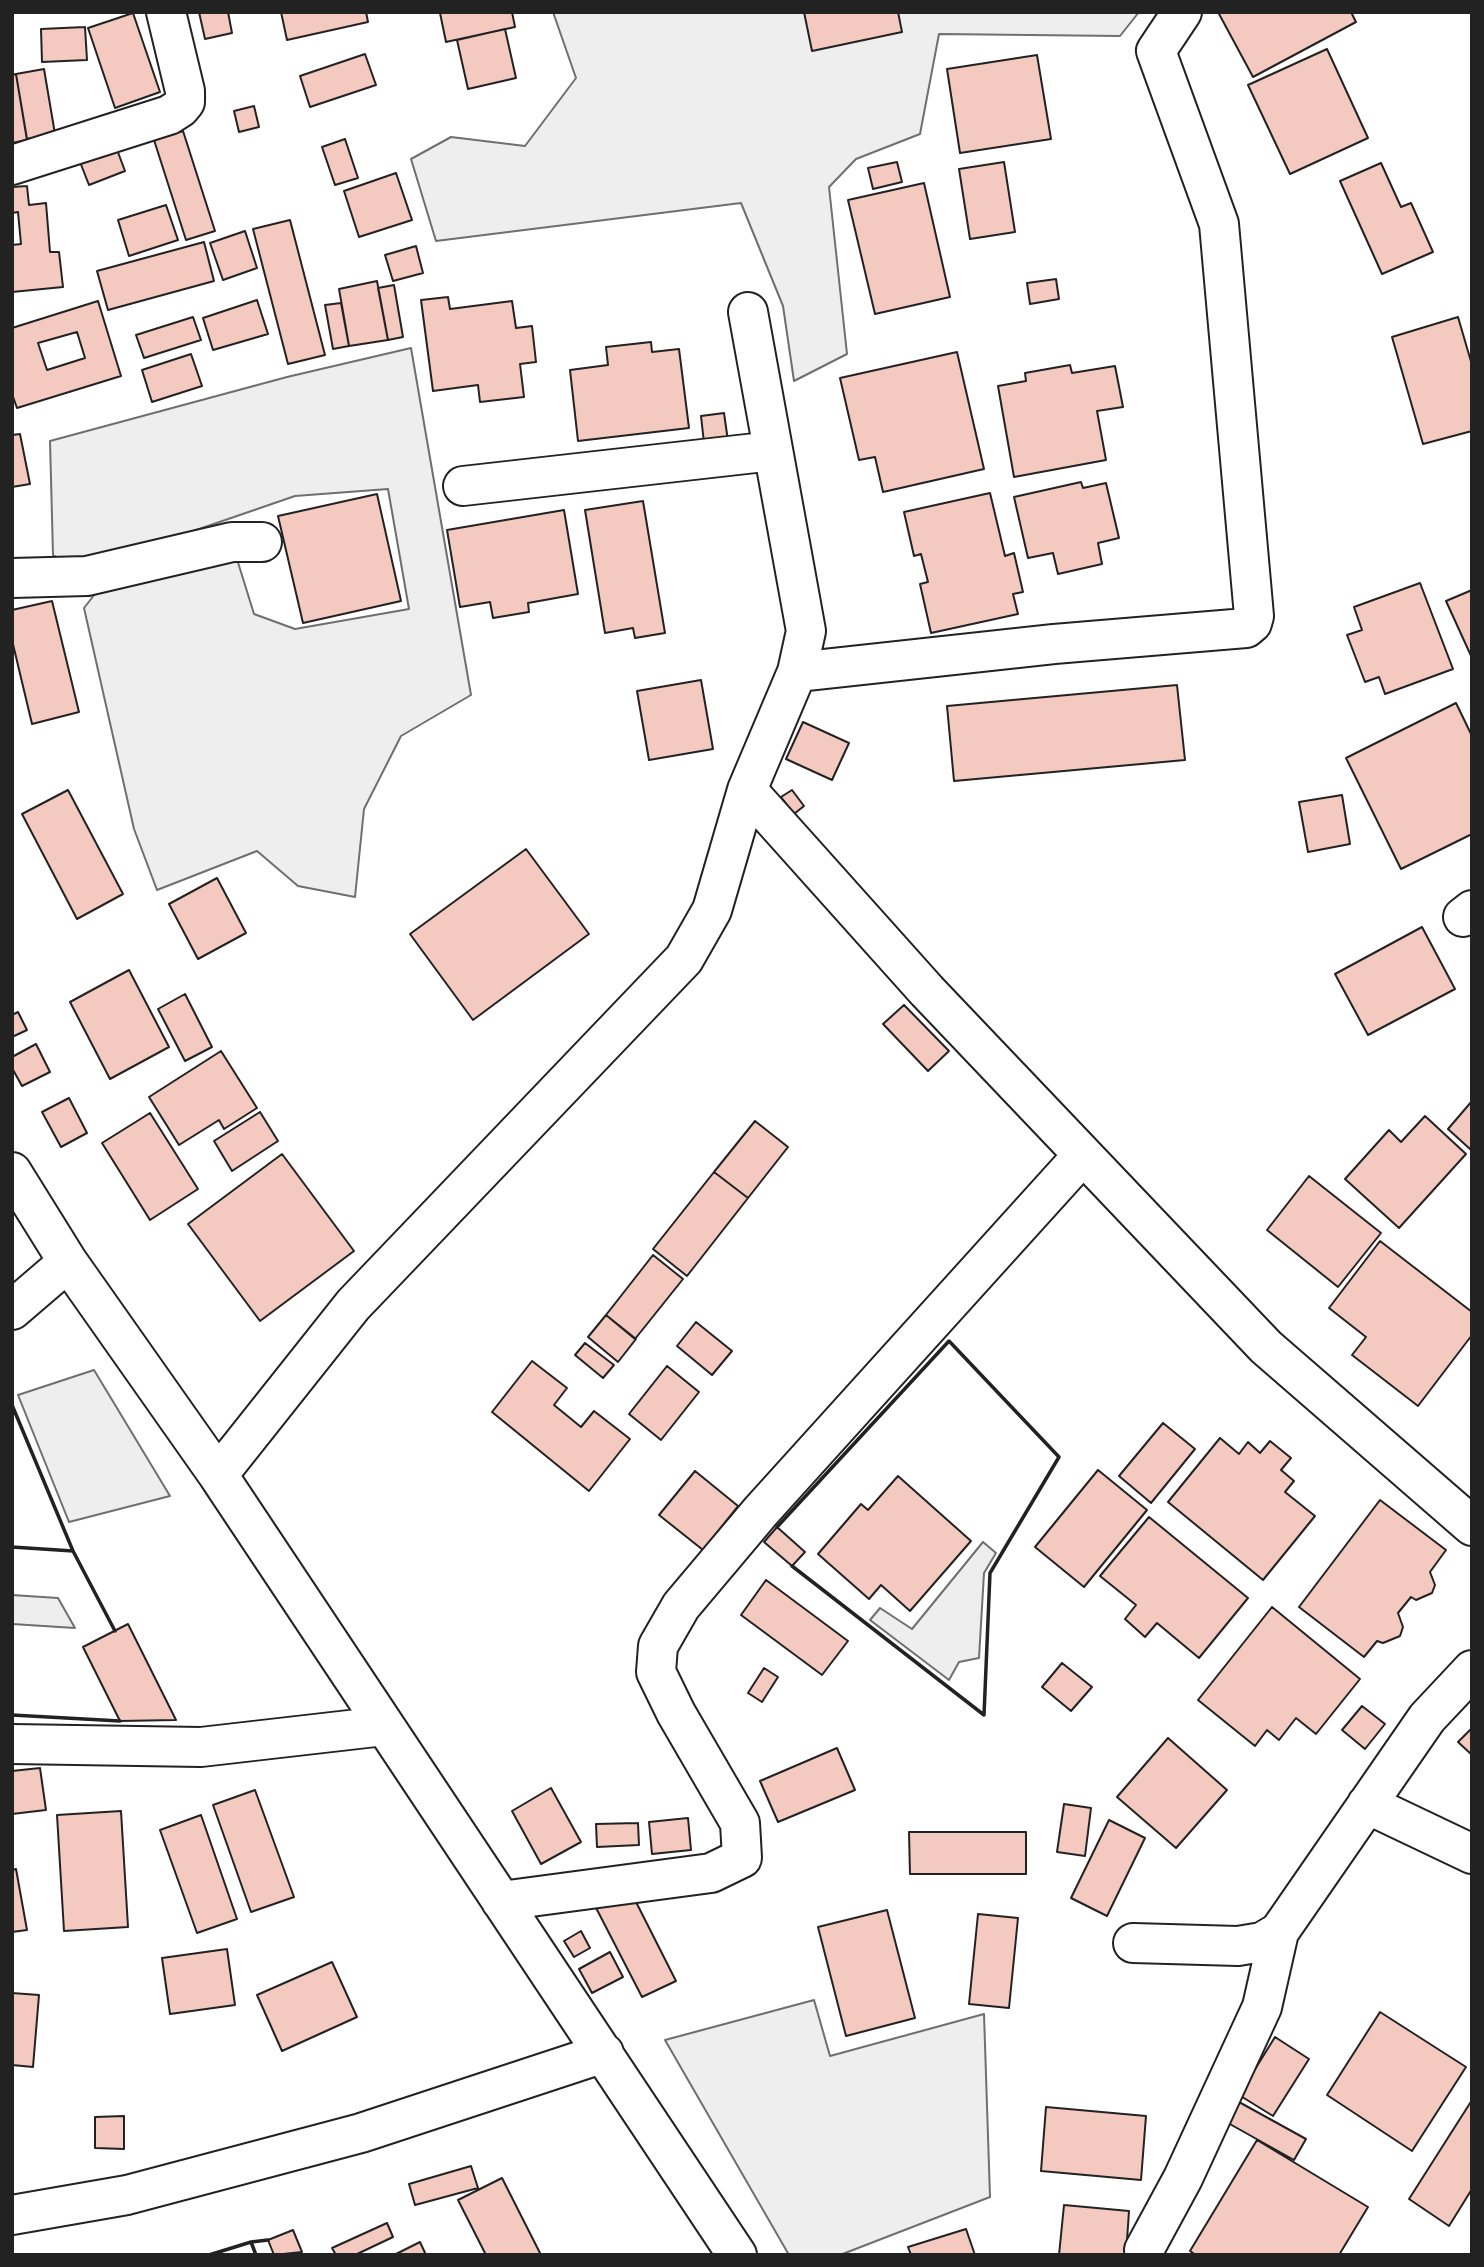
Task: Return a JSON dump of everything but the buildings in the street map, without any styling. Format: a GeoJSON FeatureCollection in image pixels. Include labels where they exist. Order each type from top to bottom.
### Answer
{"type":"FeatureCollection","features":[{"type":"Feature","properties":{"kind":"street"},"geometry":{"type":"LineString","coordinates":[[12,165],[169,115],[180,108],[185,102],[185,90],[166,12]]}},
{"type":"Feature","properties":{"kind":"street"},"geometry":{"type":"LineString","coordinates":[[797,672],[1054,644],[1246,628],[1252,623],[1254,616],[1219,224],[1156,51],[1182,12]]}},
{"type":"Feature","properties":{"kind":"street"},"geometry":{"type":"LineString","coordinates":[[218,1475],[353,1305],[684,958],[712,910],[747,790],[797,672],[806,631],[748,312]]}},
{"type":"Feature","properties":{"kind":"street"},"geometry":{"type":"LineString","coordinates":[[463,486],[774,451]]}},
{"type":"Feature","properties":{"kind":"street"},"geometry":{"type":"LineString","coordinates":[[12,579],[88,576],[232,542],[262,542]]}},
{"type":"Feature","properties":{"kind":"street"},"geometry":{"type":"LineString","coordinates":[[747,790],[927,991],[1266,1347],[1472,1526]]}},
{"type":"Feature","properties":{"kind":"street"},"geometry":{"type":"LineString","coordinates":[[501,1901],[711,1873],[741,1858],[740,1823],[656,1672],[657,1646],[681,1606],[761,1511],[1083,1155]]}},
{"type":"Feature","properties":{"kind":"street"},"geometry":{"type":"LineString","coordinates":[[12,1172],[68,1262],[218,1475],[737,2255]]}},
{"type":"Feature","properties":{"kind":"street"},"geometry":{"type":"LineString","coordinates":[[12,1310],[68,1262]]}},
{"type":"Feature","properties":{"kind":"street"},"geometry":{"type":"LineString","coordinates":[[1144,2250],[1183,2178],[1262,2007],[1279,1932],[1427,1717],[1472,1670]]}},
{"type":"Feature","properties":{"kind":"street"},"geometry":{"type":"LineString","coordinates":[[12,1744],[201,1747],[384,1726]]}},
{"type":"Feature","properties":{"kind":"street"},"geometry":{"type":"LineString","coordinates":[[1367,1804],[1472,1854]]}},
{"type":"Feature","properties":{"kind":"street"},"geometry":{"type":"LineString","coordinates":[[1133,1943],[1238,1946],[1262,1942],[1279,1932]]}},
{"type":"Feature","properties":{"kind":"street"},"geometry":{"type":"LineString","coordinates":[[12,2215],[127,2195],[361,2133],[604,2053]]}},
{"type":"Feature","properties":{"kind":"shaded area"},"geometry":{"type":"Polygon","coordinates":[[[553,12],[1139,12],[1120,36],[939,34],[920,134],[856,159],[829,187],[847,354],[794,381],[783,306],[741,203],[436,241],[411,159],[451,137],[525,146],[576,78],[553,12]]]}},
{"type":"Feature","properties":{"kind":"shaded area"},"geometry":{"type":"Polygon","coordinates":[[[411,348],[471,695],[401,736],[364,809],[355,897],[298,886],[257,851],[157,890],[134,829],[84,608],[109,576],[236,556],[254,614],[295,629],[409,609],[388,489],[295,496],[80,570],[53,555],[50,441],[287,377],[411,348]]]}},
{"type":"Feature","properties":{"kind":"shaded area"},"geometry":{"type":"Polygon","coordinates":[[[94,1370],[170,1496],[69,1522],[18,1395],[94,1370]]]}},
{"type":"Feature","properties":{"kind":"shaded area"},"geometry":{"type":"Polygon","coordinates":[[[983,1542],[996,1553],[984,1573],[979,1658],[959,1662],[949,1680],[870,1620],[880,1608],[912,1629],[983,1542]]]}},
{"type":"Feature","properties":{"kind":"shaded area"},"geometry":{"type":"Polygon","coordinates":[[[12,1595],[58,1598],[75,1628],[12,1624],[12,1595]]]}},
{"type":"Feature","properties":{"kind":"shaded area"},"geometry":{"type":"Polygon","coordinates":[[[814,2000],[830,2056],[984,2014],[990,2197],[840,2255],[789,2255],[665,2040],[814,2000]]]}},
{"type":"Feature","properties":{"kind":"wall"},"geometry":{"type":"LineString","coordinates":[[777,1527],[949,1341],[1059,1457],[990,1573],[984,1715],[792,1566]]}},
{"type":"Feature","properties":{"kind":"wall"},"geometry":{"type":"LineString","coordinates":[[12,1405],[73,1551],[12,1547]]}},
{"type":"Feature","properties":{"kind":"wall"},"geometry":{"type":"LineString","coordinates":[[73,1551],[115,1631]]}},
{"type":"Feature","properties":{"kind":"wall"},"geometry":{"type":"LineString","coordinates":[[12,1715],[120,1721]]}},
{"type":"Feature","properties":{"kind":"wall"},"geometry":{"type":"LineString","coordinates":[[256,2255],[251,2242],[268,2240]]}},
{"type":"Feature","properties":{"kind":"wall"},"geometry":{"type":"LineString","coordinates":[[209,2255],[251,2242]]}}]}
